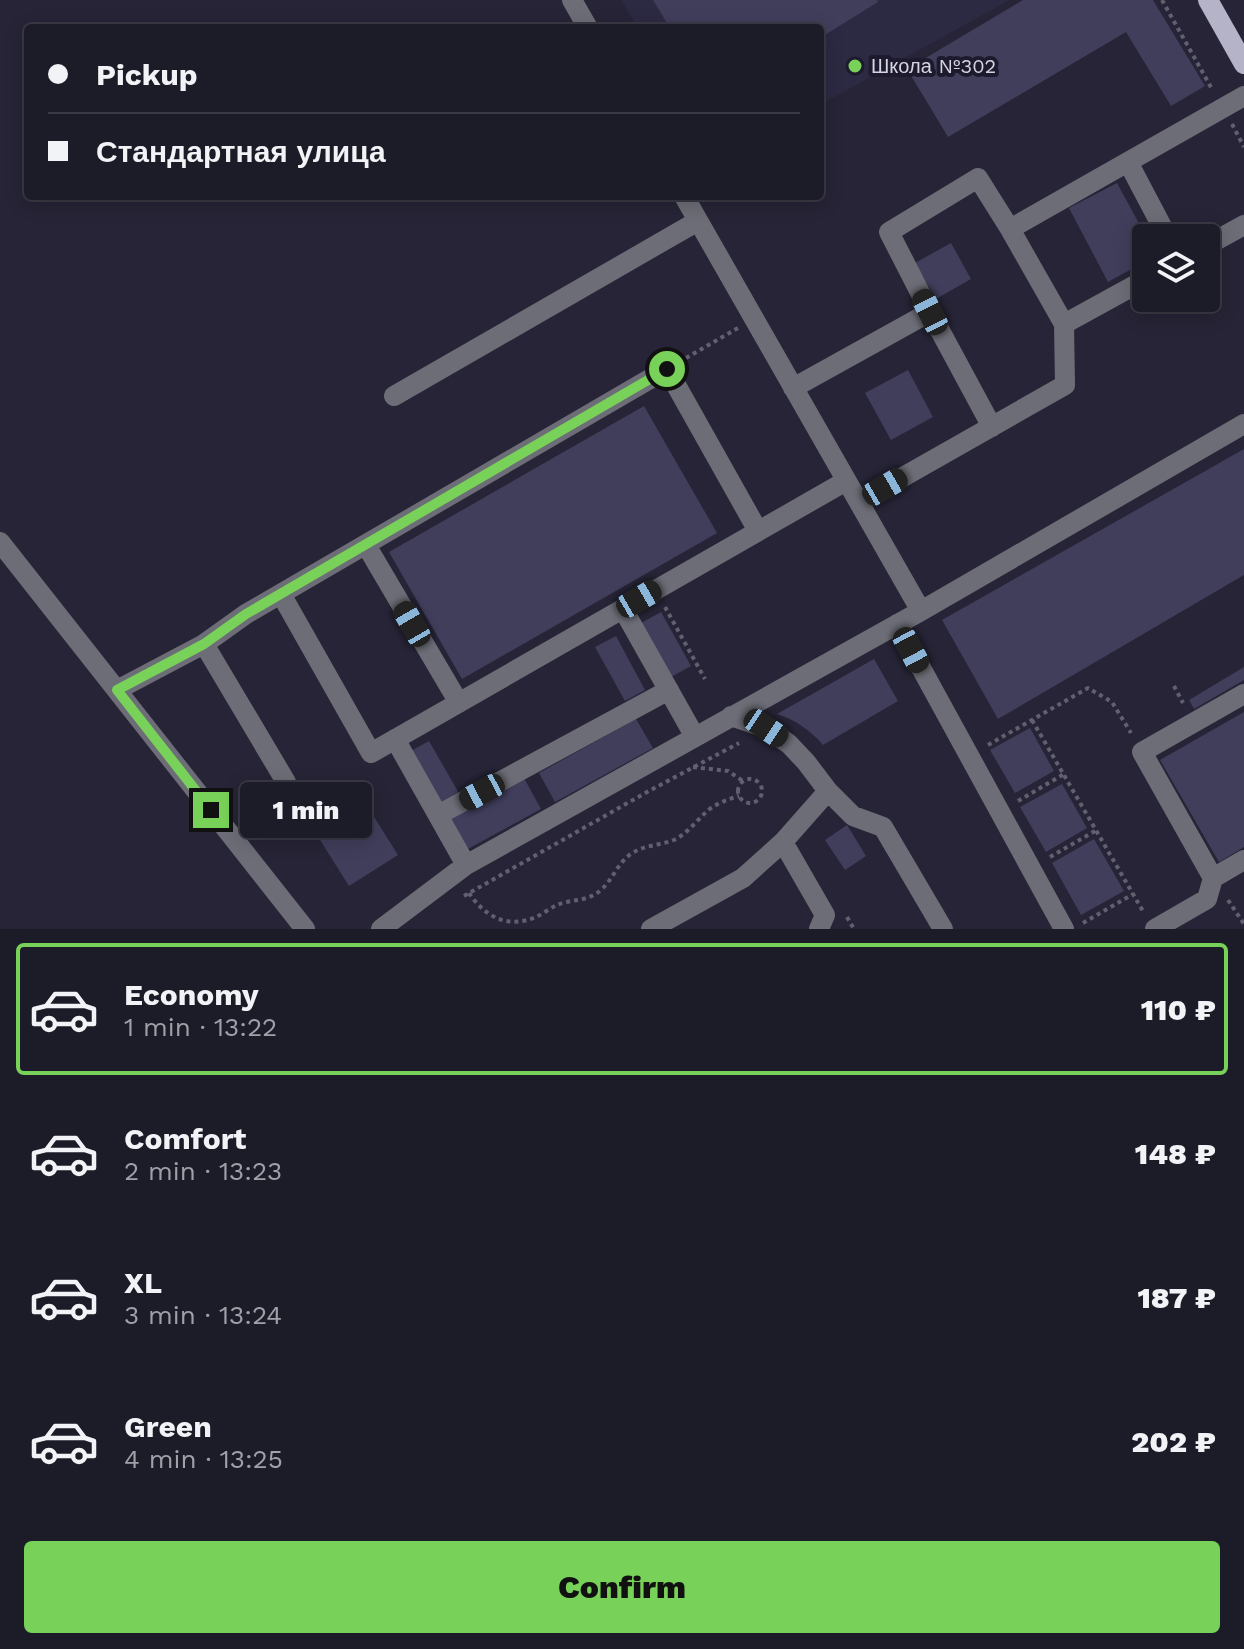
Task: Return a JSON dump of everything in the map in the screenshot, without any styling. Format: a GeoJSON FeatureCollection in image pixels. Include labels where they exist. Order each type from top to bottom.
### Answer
{"type":"FeatureCollection","features":[{"type":"Feature","properties":{"kind":"main road"},"geometry":{"type":"LineString","coordinates":[[1208,0],[1244,64]]}},
{"type":"Feature","properties":{"kind":"street"},"geometry":{"type":"LineString","coordinates":[[572,0],[586,24]]}},
{"type":"Feature","properties":{"kind":"street"},"geometry":{"type":"LineString","coordinates":[[1010,229],[1244,96]]}},
{"type":"Feature","properties":{"kind":"street"},"geometry":{"type":"LineString","coordinates":[[1128,162],[1161,224]]}},
{"type":"Feature","properties":{"kind":"street"},"geometry":{"type":"LineString","coordinates":[[859,502],[992,427],[1065,385],[1064,324],[978,178],[889,232],[992,427]]}},
{"type":"Feature","properties":{"kind":"street"},"geometry":{"type":"LineString","coordinates":[[686,200],[921,611]]}},
{"type":"Feature","properties":{"kind":"street"},"geometry":{"type":"LineString","coordinates":[[394,396],[698,221]]}},
{"type":"Feature","properties":{"kind":"street"},"geometry":{"type":"LineString","coordinates":[[1220,238],[1244,225]]}},
{"type":"Feature","properties":{"kind":"street"},"geometry":{"type":"LineString","coordinates":[[1064,324],[1132,287]]}},
{"type":"Feature","properties":{"kind":"street"},"geometry":{"type":"LineString","coordinates":[[793,388],[930,312]]}},
{"type":"Feature","properties":{"kind":"street"},"geometry":{"type":"LineString","coordinates":[[117,690],[204,644],[246,614],[667,369],[758,531]]}},
{"type":"Feature","properties":{"kind":"street"},"geometry":{"type":"LineString","coordinates":[[381,929],[466,865],[921,611],[1244,424]]}},
{"type":"Feature","properties":{"kind":"street"},"geometry":{"type":"LineString","coordinates":[[281,594],[371,753],[846,481]]}},
{"type":"Feature","properties":{"kind":"street"},"geometry":{"type":"LineString","coordinates":[[0,542],[305,929]]}},
{"type":"Feature","properties":{"kind":"street"},"geometry":{"type":"LineString","coordinates":[[366,545],[459,703]]}},
{"type":"Feature","properties":{"kind":"street"},"geometry":{"type":"LineString","coordinates":[[623,609],[695,737]]}},
{"type":"Feature","properties":{"kind":"street"},"geometry":{"type":"LineString","coordinates":[[897,624],[968,756],[1071,927]]}},
{"type":"Feature","properties":{"kind":"street"},"geometry":{"type":"LineString","coordinates":[[204,644],[286,782]]}},
{"type":"Feature","properties":{"kind":"street"},"geometry":{"type":"LineString","coordinates":[[438,815],[669,690]]}},
{"type":"Feature","properties":{"kind":"street"},"geometry":{"type":"LineString","coordinates":[[1213,878],[1142,752],[1244,694]]}},
{"type":"Feature","properties":{"kind":"street"},"geometry":{"type":"LineString","coordinates":[[731,716],[766,728],[789,744],[853,816],[883,827],[943,929]]}},
{"type":"Feature","properties":{"kind":"street"},"geometry":{"type":"LineString","coordinates":[[395,739],[466,865]]}},
{"type":"Feature","properties":{"kind":"street"},"geometry":{"type":"LineString","coordinates":[[651,929],[743,878],[783,842],[828,791]]}},
{"type":"Feature","properties":{"kind":"street"},"geometry":{"type":"LineString","coordinates":[[783,842],[825,915],[819,929]]}},
{"type":"Feature","properties":{"kind":"street"},"geometry":{"type":"LineString","coordinates":[[1151,923],[1207,899],[1213,878],[1244,860]]}},
{"type":"Feature","properties":{"kind":"path"},"geometry":{"type":"LineString","coordinates":[[1162,0],[1244,147]]}},
{"type":"Feature","properties":{"kind":"path"},"geometry":{"type":"LineString","coordinates":[[667,369],[754,319]]}},
{"type":"Feature","properties":{"kind":"path"},"geometry":{"type":"LineString","coordinates":[[655,590],[705,679]]}},
{"type":"Feature","properties":{"kind":"path"},"geometry":{"type":"LineString","coordinates":[[968,756],[1088,688],[1112,702],[1142,752]]}},
{"type":"Feature","properties":{"kind":"path"},"geometry":{"type":"LineString","coordinates":[[1032,720],[1151,923]]}},
{"type":"Feature","properties":{"kind":"path"},"geometry":{"type":"LineString","coordinates":[[456,900],[766,728]]}},
{"type":"Feature","properties":{"kind":"path"},"geometry":{"type":"LineString","coordinates":[[693,767],[728,771],[743,781]]}},
{"type":"Feature","properties":{"kind":"path"},"geometry":{"type":"LineString","coordinates":[[1013,804],[1064,774]]}},
{"type":"Feature","properties":{"kind":"path"},"geometry":{"type":"LineString","coordinates":[[755,779],[761,785],[759,800],[744,802],[738,788],[743,781],[755,779]]}},
{"type":"Feature","properties":{"kind":"path"},"geometry":{"type":"LineString","coordinates":[[469,893],[485,912],[496,919],[509,923],[538,917],[560,903],[583,900],[595,894],[605,887],[623,860],[634,852],[676,839],[709,809],[739,796]]}},
{"type":"Feature","properties":{"kind":"path"},"geometry":{"type":"LineString","coordinates":[[1044,860],[1097,830]]}},
{"type":"Feature","properties":{"kind":"path"},"geometry":{"type":"LineString","coordinates":[[1071,927],[1133,894]]}},
{"type":"Feature","properties":{"kind":"shaded area","name":"Школа №302"},"geometry":{"type":"Polygon","coordinates":[[[621,0],[1010,0],[824,103],[824,24],[636,24],[621,0]]]}},
{"type":"Feature","properties":{"kind":"shaded area"},"geometry":{"type":"Polygon","coordinates":[[[653,0],[878,2],[824,36],[824,24],[668,24],[653,0]]]}},
{"type":"Feature","properties":{"kind":"shaded area"},"geometry":{"type":"Polygon","coordinates":[[[1023,0],[1153,0],[1205,86],[1171,106],[1126,32],[948,137],[907,69],[1023,0]]]}},
{"type":"Feature","properties":{"kind":"shaded area"},"geometry":{"type":"Polygon","coordinates":[[[1117,183],[1139,224],[1132,224],[1132,269],[1108,282],[1069,208],[1117,183]]]}},
{"type":"Feature","properties":{"kind":"shaded area"},"geometry":{"type":"Polygon","coordinates":[[[951,243],[971,279],[936,299],[915,263],[951,243]]]}},
{"type":"Feature","properties":{"kind":"shaded area"},"geometry":{"type":"Polygon","coordinates":[[[908,370],[933,417],[891,440],[865,393],[908,370]]]}},
{"type":"Feature","properties":{"kind":"shaded area"},"geometry":{"type":"Polygon","coordinates":[[[644,406],[717,533],[462,679],[389,552],[644,406]]]}},
{"type":"Feature","properties":{"kind":"shaded area"},"geometry":{"type":"Polygon","coordinates":[[[1244,449],[1244,575],[998,719],[942,620],[1244,449]]]}},
{"type":"Feature","properties":{"kind":"shaded area"},"geometry":{"type":"Polygon","coordinates":[[[661,612],[691,666],[671,677],[641,623],[661,612]]]}},
{"type":"Feature","properties":{"kind":"shaded area"},"geometry":{"type":"Polygon","coordinates":[[[616,636],[645,690],[625,701],[595,647],[616,636]]]}},
{"type":"Feature","properties":{"kind":"shaded area"},"geometry":{"type":"Polygon","coordinates":[[[874,659],[898,701],[823,745],[802,726],[777,714],[874,659]]]}},
{"type":"Feature","properties":{"kind":"shaded area"},"geometry":{"type":"Polygon","coordinates":[[[1244,667],[1244,680],[1194,709],[1189,700],[1244,667]]]}},
{"type":"Feature","properties":{"kind":"shaded area"},"geometry":{"type":"Polygon","coordinates":[[[1244,712],[1244,847],[1219,862],[1160,760],[1244,712]]]}},
{"type":"Feature","properties":{"kind":"shaded area"},"geometry":{"type":"Polygon","coordinates":[[[636,719],[653,748],[555,802],[539,773],[636,719]]]}},
{"type":"Feature","properties":{"kind":"shaded area"},"geometry":{"type":"Polygon","coordinates":[[[1030,728],[1054,771],[1015,793],[990,750],[1030,728]]]}},
{"type":"Feature","properties":{"kind":"shaded area"},"geometry":{"type":"Polygon","coordinates":[[[429,741],[460,795],[439,806],[409,752],[429,741]]]}},
{"type":"Feature","properties":{"kind":"shaded area"},"geometry":{"type":"Polygon","coordinates":[[[524,778],[541,809],[466,850],[449,819],[524,778]]]}},
{"type":"Feature","properties":{"kind":"shaded area"},"geometry":{"type":"Polygon","coordinates":[[[352,782],[398,855],[349,886],[303,813],[352,782]]]}},
{"type":"Feature","properties":{"kind":"shaded area"},"geometry":{"type":"Polygon","coordinates":[[[1062,784],[1087,828],[1046,852],[1020,807],[1062,784]]]}},
{"type":"Feature","properties":{"kind":"shaded area"},"geometry":{"type":"Polygon","coordinates":[[[847,825],[866,856],[845,870],[825,840],[847,825]]]}},
{"type":"Feature","properties":{"kind":"shaded area"},"geometry":{"type":"Polygon","coordinates":[[[1094,839],[1124,891],[1081,915],[1052,863],[1094,839]]]}},
{"type":"Feature","properties":{"kind":"place","name":"Школа №302"},"geometry":{"type":"Point","coordinates":[855,66]}},
{"type":"Feature","properties":{"kind":"route"},"geometry":{"type":"LineString","coordinates":[[211,810],[117,690],[204,644],[246,614],[667,369]]}}]}
